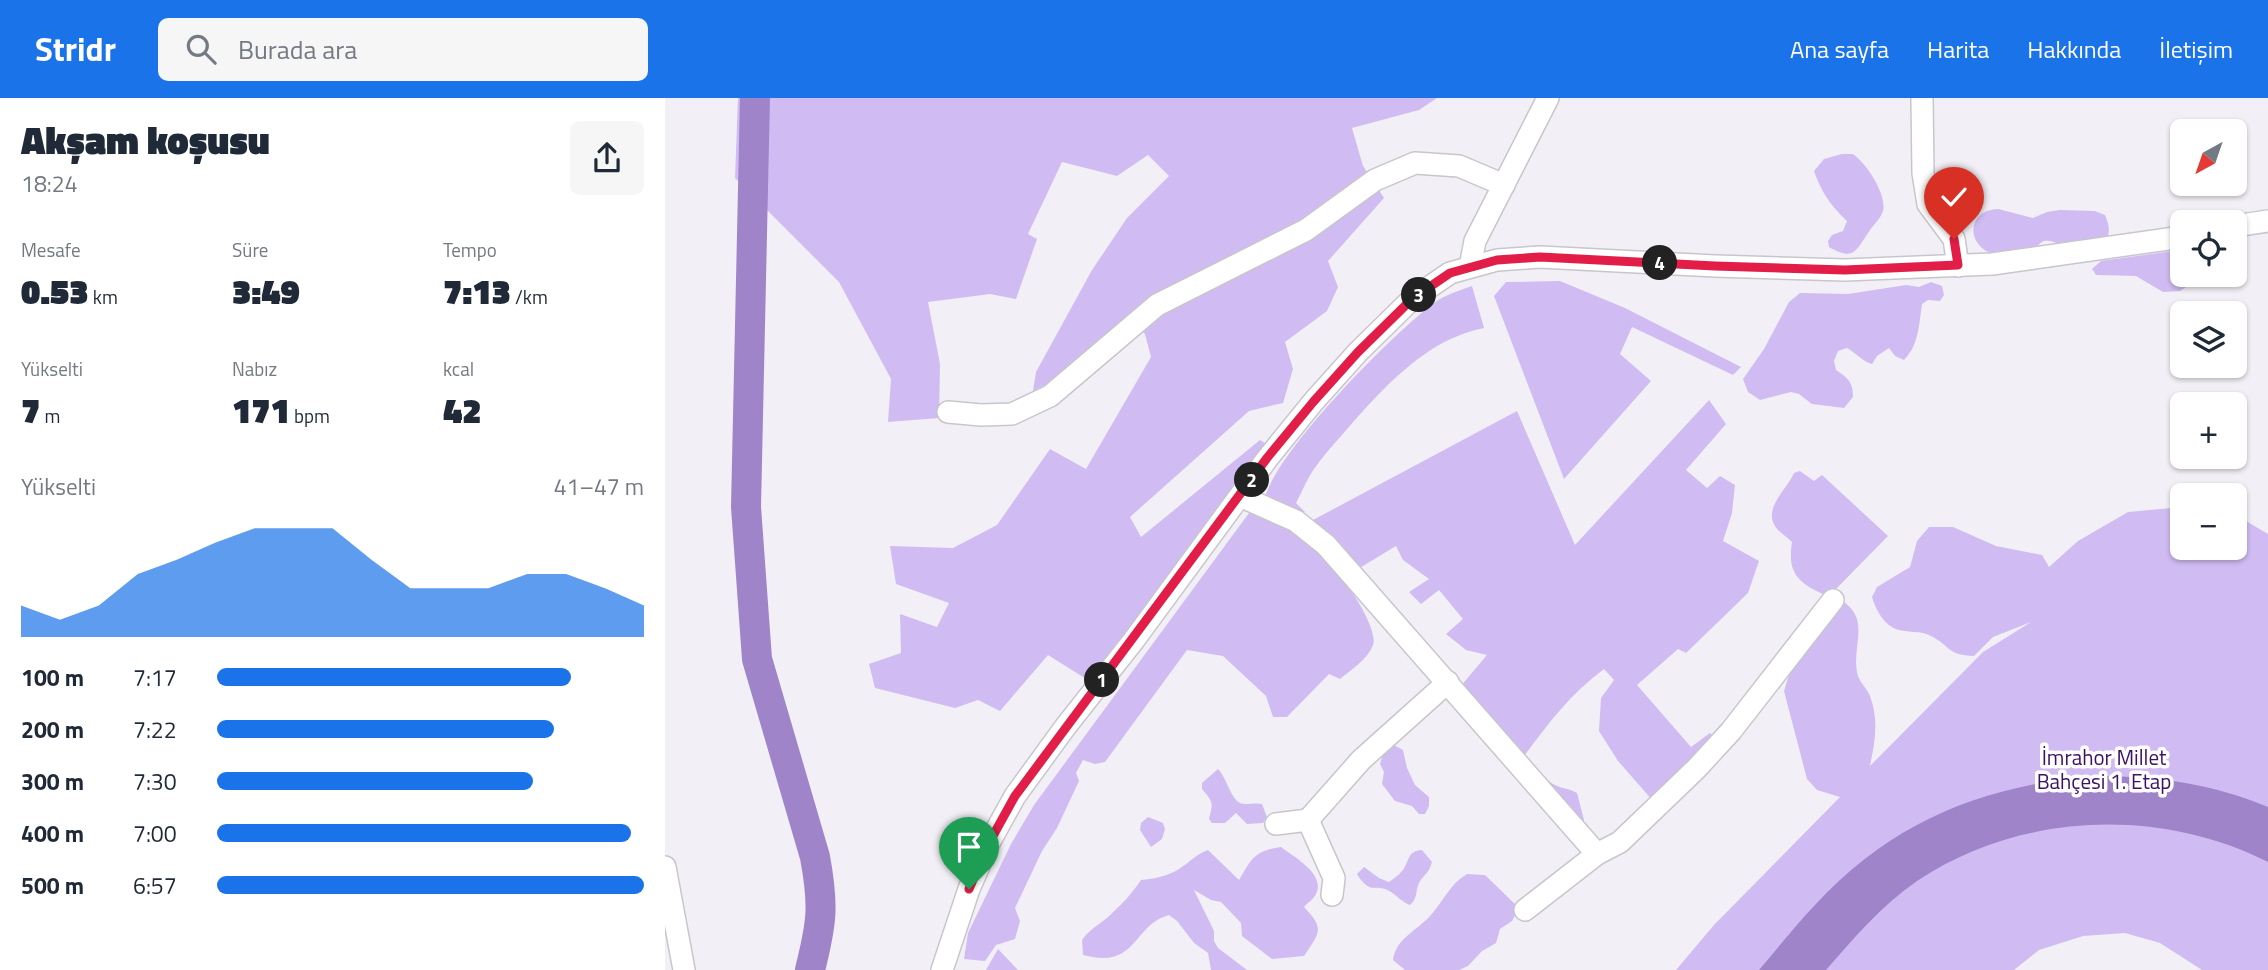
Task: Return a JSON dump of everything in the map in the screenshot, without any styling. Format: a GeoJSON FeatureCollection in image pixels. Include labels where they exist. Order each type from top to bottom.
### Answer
{"type":"FeatureCollection","features":[{"type":"Feature","properties":{"kind":"street"},"geometry":{"type":"LineString","coordinates":[[1471,267],[1475,241],[1548,98]]}},
{"type":"Feature","properties":{"kind":"street"},"geometry":{"type":"LineString","coordinates":[[1922,98],[1923,173],[1928,204],[1954,239],[1958,265]]}},
{"type":"Feature","properties":{"kind":"street"},"geometry":{"type":"LineString","coordinates":[[948,412],[1012,414],[1050,396],[1157,306],[1306,230],[1375,180],[1415,163],[1459,166],[1504,186]]}},
{"type":"Feature","properties":{"kind":"street"},"geometry":{"type":"LineString","coordinates":[[2247,224],[2268,221]]}},
{"type":"Feature","properties":{"kind":"street"},"geometry":{"type":"LineString","coordinates":[[941,970],[969,889],[989,843],[1015,796],[1314,401],[1358,352],[1412,299],[1450,273],[1497,260],[1540,257],[1832,269],[1992,264],[2170,239]]}},
{"type":"Feature","properties":{"kind":"street"},"geometry":{"type":"LineString","coordinates":[[1240,496],[1296,521],[1326,545],[1597,853]]}},
{"type":"Feature","properties":{"kind":"street"},"geometry":{"type":"LineString","coordinates":[[1525,910],[1597,853],[1620,842],[1635,830],[1696,769],[1731,731],[1833,600]]}},
{"type":"Feature","properties":{"kind":"street"},"geometry":{"type":"LineString","coordinates":[[1276,824],[1308,820],[1361,760],[1448,682]]}},
{"type":"Feature","properties":{"kind":"street"},"geometry":{"type":"LineString","coordinates":[[1308,820],[1335,878],[1332,895]]}},
{"type":"Feature","properties":{"kind":"street"},"geometry":{"type":"LineString","coordinates":[[665,867],[684,970]]}},
{"type":"Feature","properties":{"kind":"green space"},"geometry":{"type":"Polygon","coordinates":[[[738,98],[1437,98],[1419,110],[1352,128],[1363,166],[1384,198],[1328,261],[1338,287],[1327,311],[1285,342],[1293,369],[1283,403],[1249,411],[1130,517],[1141,537],[1260,440],[1268,445],[1091,682],[1048,655],[1000,711],[978,700],[955,708],[875,688],[869,664],[901,653],[900,614],[937,627],[949,603],[896,584],[890,546],[953,548],[997,525],[1050,449],[1086,469],[1151,357],[1145,334],[1128,318],[1051,382],[1033,391],[1036,372],[1092,270],[1127,218],[1169,176],[1148,155],[1117,176],[1062,162],[1028,234],[1037,239],[1016,299],[990,294],[928,302],[940,364],[939,418],[888,422],[891,379],[839,282],[735,178],[738,98]]]}},
{"type":"Feature","properties":{"kind":"green space"},"geometry":{"type":"Polygon","coordinates":[[[1853,154],[1864,164],[1879,188],[1883,204],[1879,219],[1858,248],[1850,253],[1829,247],[1828,241],[1832,235],[1843,231],[1847,221],[1827,198],[1814,171],[1824,159],[1853,154]]]}},
{"type":"Feature","properties":{"kind":"green space"},"geometry":{"type":"Polygon","coordinates":[[[1998,209],[2033,218],[2060,210],[2095,211],[2105,215],[2108,234],[2103,244],[2070,248],[2044,241],[2029,252],[1994,254],[1978,244],[1973,229],[1980,215],[1998,209]]]}},
{"type":"Feature","properties":{"kind":"green space"},"geometry":{"type":"Polygon","coordinates":[[[2170,251],[2170,287],[2186,287],[2180,291],[2163,292],[2136,276],[2096,275],[2092,269],[2101,261],[2170,251]]]}},
{"type":"Feature","properties":{"kind":"green space"},"geometry":{"type":"Polygon","coordinates":[[[1560,281],[1625,308],[1741,367],[1733,375],[1632,327],[1620,354],[1651,381],[1564,479],[1494,296],[1506,282],[1560,281]]]}},
{"type":"Feature","properties":{"kind":"green space"},"geometry":{"type":"Polygon","coordinates":[[[1931,282],[1942,286],[1944,295],[1940,301],[1928,300],[1922,304],[1913,348],[1904,360],[1895,356],[1889,348],[1877,356],[1872,364],[1847,348],[1838,351],[1834,361],[1836,370],[1849,381],[1853,392],[1853,397],[1844,408],[1812,404],[1799,394],[1791,392],[1760,400],[1748,392],[1743,379],[1764,349],[1789,302],[1800,293],[1848,294],[1906,285],[1919,287],[1931,282]]]}},
{"type":"Feature","properties":{"kind":"green space"},"geometry":{"type":"Polygon","coordinates":[[[1472,286],[1484,328],[1444,342],[1426,353],[1377,396],[1311,474],[1296,503],[1305,512],[1296,513],[1265,498],[1290,452],[1365,366],[1433,304],[1472,286]]]}},
{"type":"Feature","properties":{"kind":"green space"},"geometry":{"type":"Polygon","coordinates":[[[1709,400],[1726,424],[1686,470],[1707,488],[1720,476],[1735,485],[1732,513],[1723,541],[1759,561],[1748,593],[1686,653],[1678,649],[1637,685],[1691,747],[1710,733],[1715,738],[1654,802],[1618,761],[1599,731],[1601,698],[1614,680],[1604,669],[1570,699],[1522,759],[1460,687],[1487,655],[1466,650],[1446,634],[1463,619],[1439,590],[1421,604],[1409,592],[1429,579],[1403,560],[1396,546],[1358,569],[1313,520],[1517,411],[1575,545],[1709,400]]]}},
{"type":"Feature","properties":{"kind":"green space"},"geometry":{"type":"Polygon","coordinates":[[[1800,471],[1814,481],[1822,475],[1888,536],[1833,592],[1825,595],[1797,576],[1791,562],[1792,542],[1778,530],[1772,519],[1778,498],[1794,473],[1800,471]]]}},
{"type":"Feature","properties":{"kind":"green space","name":"İmrahor Millet Bahçesi 1. Etap"},"geometry":{"type":"Polygon","coordinates":[[[2170,508],[2170,560],[2247,560],[2247,522],[2268,534],[2268,970],[2202,970],[2160,943],[2125,933],[2083,936],[2039,950],[2014,970],[1676,970],[1714,925],[1840,797],[1817,790],[1807,779],[1784,691],[1794,659],[1807,639],[1844,602],[1852,609],[1858,625],[1857,672],[1870,696],[1875,714],[1875,740],[1870,766],[1983,652],[2031,622],[1993,637],[1974,656],[1959,654],[1927,634],[1899,630],[1885,621],[1872,597],[1877,587],[1910,567],[1917,541],[1929,527],[1953,527],[1996,546],[2042,555],[2049,567],[2078,541],[2128,512],[2170,508]]]}},
{"type":"Feature","properties":{"kind":"green space"},"geometry":{"type":"Polygon","coordinates":[[[1249,513],[1298,531],[1313,541],[1360,604],[1373,635],[1371,650],[1340,679],[1329,674],[1287,717],[1273,717],[1266,696],[1223,656],[1187,650],[1105,762],[1095,764],[1083,760],[1076,773],[1079,781],[1015,908],[1020,921],[1015,939],[996,945],[985,961],[964,959],[968,933],[1011,844],[1034,805],[1249,513]]]}},
{"type":"Feature","properties":{"kind":"green space"},"geometry":{"type":"Polygon","coordinates":[[[1390,743],[1403,750],[1415,785],[1429,797],[1425,814],[1419,814],[1412,806],[1395,801],[1382,784],[1384,772],[1380,764],[1385,747],[1390,743]]]}},
{"type":"Feature","properties":{"kind":"green space"},"geometry":{"type":"Polygon","coordinates":[[[1218,769],[1236,800],[1245,804],[1262,804],[1267,817],[1263,823],[1247,824],[1236,813],[1225,823],[1212,823],[1209,819],[1211,803],[1202,789],[1202,783],[1218,769]]]}},
{"type":"Feature","properties":{"kind":"green space"},"geometry":{"type":"Polygon","coordinates":[[[1536,776],[1544,777],[1556,786],[1577,793],[1584,820],[1582,829],[1536,776]]]}},
{"type":"Feature","properties":{"kind":"green space"},"geometry":{"type":"Polygon","coordinates":[[[1148,817],[1163,823],[1165,829],[1162,839],[1151,847],[1140,830],[1141,823],[1148,817]]]}},
{"type":"Feature","properties":{"kind":"green space"},"geometry":{"type":"Polygon","coordinates":[[[1281,847],[1307,867],[1317,880],[1316,894],[1304,907],[1315,921],[1318,931],[1304,956],[1272,959],[1242,936],[1241,923],[1221,902],[1211,900],[1194,890],[1214,931],[1214,941],[1218,948],[1247,970],[1211,970],[1208,953],[1194,943],[1169,915],[1157,920],[1125,952],[1101,958],[1083,955],[1082,940],[1121,905],[1141,880],[1170,874],[1208,850],[1239,880],[1259,853],[1281,847]]]}},
{"type":"Feature","properties":{"kind":"green space"},"geometry":{"type":"Polygon","coordinates":[[[1422,850],[1432,862],[1410,905],[1386,889],[1366,885],[1357,874],[1364,867],[1389,882],[1403,870],[1411,854],[1422,850]]]}},
{"type":"Feature","properties":{"kind":"green space"},"geometry":{"type":"Polygon","coordinates":[[[1467,874],[1485,875],[1519,908],[1512,921],[1500,929],[1496,943],[1482,951],[1468,966],[1459,970],[1405,970],[1393,960],[1398,946],[1431,915],[1452,887],[1467,874]]]}},
{"type":"Feature","properties":{"kind":"green space"},"geometry":{"type":"Polygon","coordinates":[[[998,949],[1018,970],[986,970],[998,949]]]}},
{"type":"Feature","properties":{"kind":"shaded area"},"geometry":{"type":"Polygon","coordinates":[[[2089,776],[2180,782],[2225,792],[2268,807],[2268,862],[2226,844],[2182,832],[2136,826],[2090,825],[2045,830],[2000,841],[1957,858],[1917,881],[1880,911],[1826,970],[1759,970],[1844,876],[1906,831],[1974,800],[2010,790],[2089,776]]]}},
{"type":"Feature","properties":{"kind":"waterway"},"geometry":{"type":"LineString","coordinates":[[755,98],[746,507],[757,659],[818,874],[821,902],[810,970]]}},
{"type":"Feature","properties":{"kind":"route"},"geometry":{"type":"LineString","coordinates":[[969,889],[989,843],[1015,796],[1267,458],[1358,352],[1412,299],[1450,273],[1497,260],[1540,257],[1845,270],[1958,265],[1954,239]]}}]}
